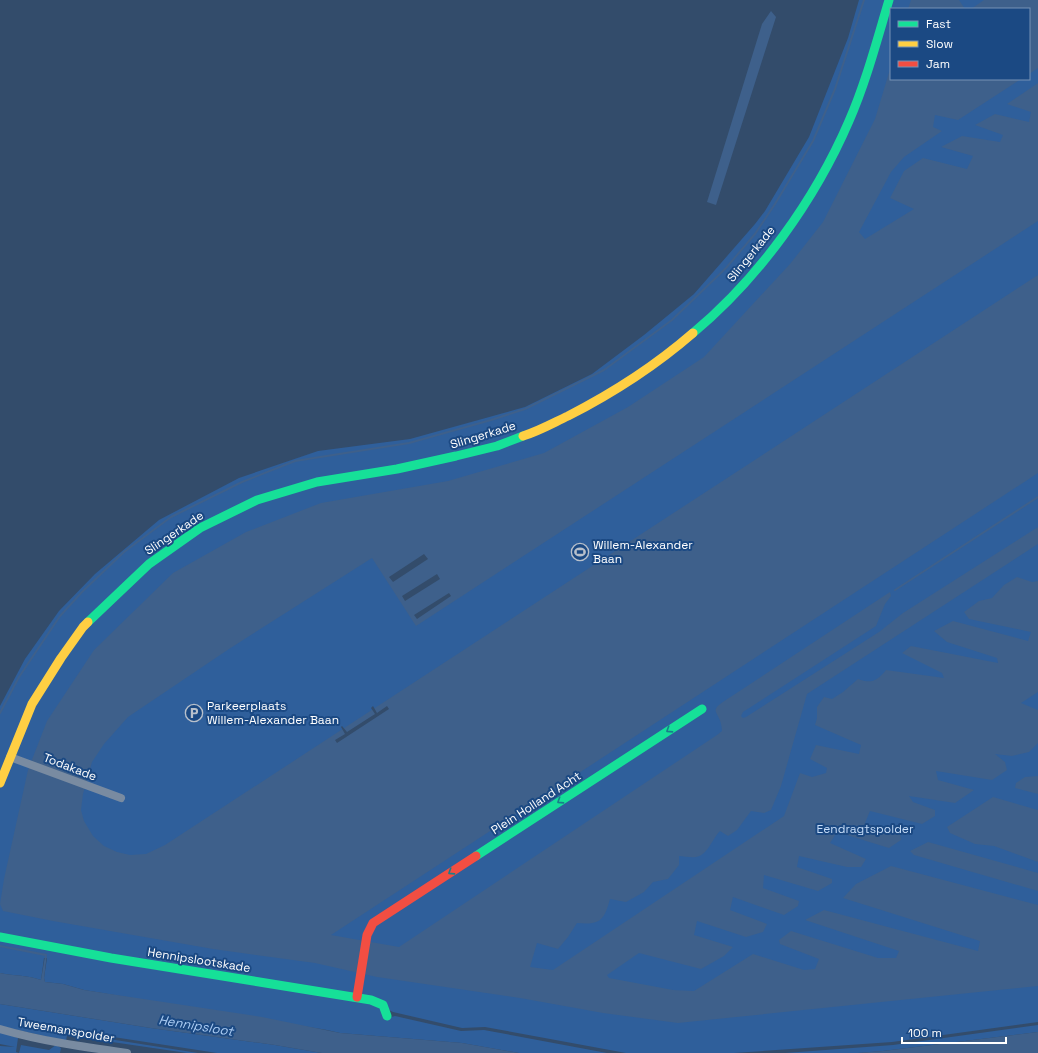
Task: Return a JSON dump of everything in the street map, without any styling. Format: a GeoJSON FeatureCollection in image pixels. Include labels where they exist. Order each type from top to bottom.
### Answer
{"type":"FeatureCollection","features":[{"type":"Feature","properties":{"kind":"street","name":"Slingerkade"},"geometry":{"type":"LineString","coordinates":[[0,783],[32,704],[61,658],[83,627],[149,564],[200,528],[257,500],[284,491],[317,482],[397,469],[456,456],[497,446],[535,432],[595,402],[645,371],[682,343],[733,296],[766,257],[804,207],[828,164],[849,121],[872,56],[889,0]]}},
{"type":"Feature","properties":{"kind":"street","name":"Plein Holland Acht"},"geometry":{"type":"LineString","coordinates":[[357,998],[367,935],[373,923],[702,709]]}},
{"type":"Feature","properties":{"kind":"street","name":"Todakade"},"geometry":{"type":"LineString","coordinates":[[10,757],[121,798]]}},
{"type":"Feature","properties":{"kind":"street","name":"Hennipslootskade"},"geometry":{"type":"LineString","coordinates":[[0,937],[111,958],[377,1002],[383,1005],[387,1016]]}},
{"type":"Feature","properties":{"kind":"street","name":"Tweemanspolder"},"geometry":{"type":"LineString","coordinates":[[0,1029],[66,1044],[127,1053]]}},
{"type":"Feature","properties":{"kind":"green space","name":"Eendragtspolder"},"geometry":{"type":"Polygon","coordinates":[[[859,0],[1038,0],[1038,1022],[892,1042],[734,1053],[626,1053],[485,1027],[462,1028],[389,1010],[391,1017],[395,1016],[461,1031],[484,1030],[607,1053],[519,1053],[462,1043],[340,1033],[84,990],[63,984],[45,982],[44,978],[47,958],[44,958],[41,980],[31,977],[0,973],[0,706],[25,659],[59,611],[95,574],[159,520],[239,478],[318,451],[410,439],[525,407],[592,374],[644,335],[694,294],[765,211],[809,137],[848,38],[859,0]]]}},
{"type":"Feature","properties":{"kind":"green space"},"geometry":{"type":"Polygon","coordinates":[[[0,1004],[322,1053],[217,1053],[68,1030],[66,1041],[0,1026],[0,1004]]]}},
{"type":"Feature","properties":{"kind":"green space"},"geometry":{"type":"Polygon","coordinates":[[[1038,1025],[1038,1032],[883,1051],[858,1053],[785,1053],[893,1045],[1038,1025]]]}},
{"type":"Feature","properties":{"kind":"green space"},"geometry":{"type":"Polygon","coordinates":[[[0,1032],[18,1038],[16,1052],[19,1053],[0,1053],[0,1046],[15,1047],[0,1044],[0,1032]]]}},
{"type":"Feature","properties":{"kind":"green space"},"geometry":{"type":"Polygon","coordinates":[[[71,1033],[198,1053],[187,1053],[71,1036],[71,1033]]]}},
{"type":"Feature","properties":{"kind":"green space"},"geometry":{"type":"Polygon","coordinates":[[[21,1045],[49,1050],[56,1045],[61,1048],[60,1053],[19,1053],[21,1045]]]}},
{"type":"Feature","properties":{"kind":"water"},"geometry":{"type":"Polygon","coordinates":[[[911,0],[959,0],[964,8],[908,8],[911,0]]]}},
{"type":"Feature","properties":{"kind":"water"},"geometry":{"type":"Polygon","coordinates":[[[984,0],[1038,0],[1038,68],[1030,73],[1030,8],[972,8],[984,0]]]}},
{"type":"Feature","properties":{"kind":"water"},"geometry":{"type":"Polygon","coordinates":[[[771,11],[776,17],[716,205],[707,202],[762,24],[771,11]]]}},
{"type":"Feature","properties":{"kind":"water","name":"Willem-Alexander Baan"},"geometry":{"type":"Polygon","coordinates":[[[890,69],[890,80],[1019,80],[958,120],[935,115],[933,127],[942,131],[904,157],[891,172],[859,232],[865,239],[914,209],[890,198],[904,171],[923,158],[967,169],[973,156],[941,147],[962,136],[1000,142],[1003,135],[975,125],[995,114],[1029,122],[1031,112],[1007,104],[1038,83],[1038,221],[416,626],[372,558],[229,649],[128,717],[104,744],[92,762],[83,794],[81,810],[84,821],[93,836],[104,846],[117,852],[130,855],[146,854],[165,845],[1038,275],[1038,473],[331,935],[399,947],[717,735],[722,731],[716,712],[718,706],[890,592],[891,596],[885,604],[876,626],[743,712],[741,716],[743,718],[746,717],[879,632],[903,613],[1038,527],[1038,544],[807,694],[781,786],[771,810],[764,813],[751,811],[737,830],[728,836],[720,831],[707,850],[700,856],[679,856],[679,865],[668,879],[653,882],[644,892],[626,902],[610,899],[606,912],[600,920],[591,923],[577,923],[558,949],[537,943],[530,967],[553,970],[784,816],[800,773],[812,777],[826,773],[827,768],[810,759],[816,745],[859,754],[861,745],[815,725],[817,718],[817,707],[824,697],[832,699],[858,679],[867,681],[874,680],[880,677],[886,670],[944,678],[942,673],[902,653],[911,646],[998,663],[997,658],[947,642],[934,631],[953,621],[1028,641],[1031,632],[969,619],[964,612],[979,601],[992,598],[1004,585],[1017,577],[1032,582],[1038,581],[1038,692],[1021,703],[1038,710],[1038,743],[1029,752],[1012,756],[995,754],[1005,762],[1007,770],[992,780],[936,771],[938,780],[974,790],[955,803],[909,796],[913,802],[935,810],[935,816],[922,824],[870,811],[865,823],[900,834],[901,840],[889,848],[837,832],[830,843],[866,859],[861,867],[847,867],[799,856],[797,867],[832,879],[832,883],[818,891],[764,875],[763,888],[799,901],[798,906],[784,915],[733,897],[730,910],[767,924],[763,932],[746,937],[697,921],[694,935],[733,947],[724,956],[701,969],[639,953],[607,975],[609,978],[673,990],[694,991],[753,954],[804,970],[815,969],[819,959],[780,944],[779,940],[791,931],[878,958],[896,958],[899,951],[805,920],[824,910],[978,951],[980,941],[843,898],[856,884],[891,866],[1038,905],[1038,986],[678,1023],[603,1013],[520,998],[377,977],[315,963],[213,949],[3,911],[0,904],[4,879],[28,770],[47,721],[94,650],[173,573],[246,532],[321,503],[448,481],[544,453],[628,407],[704,357],[790,264],[823,222],[875,119],[890,69]]]}},
{"type":"Feature","properties":{"kind":"water"},"geometry":{"type":"Polygon","coordinates":[[[1038,776],[1038,794],[1015,788],[1016,783],[1025,777],[1038,776]]]}},
{"type":"Feature","properties":{"kind":"water"},"geometry":{"type":"Polygon","coordinates":[[[993,797],[1038,810],[1038,862],[994,846],[975,844],[950,833],[947,827],[993,797]]]}},
{"type":"Feature","properties":{"kind":"water"},"geometry":{"type":"Polygon","coordinates":[[[928,842],[1038,873],[1038,891],[914,855],[910,851],[928,842]]]}},
{"type":"Feature","properties":{"kind":"water","name":"Hennipsloot"},"geometry":{"type":"Polygon","coordinates":[[[0,945],[47,954],[44,978],[45,982],[63,984],[84,990],[262,1017],[340,1033],[462,1043],[519,1053],[322,1053],[0,1004],[0,973],[31,977],[41,980],[45,956],[0,947],[0,945]]]}},
{"type":"Feature","properties":{"kind":"water"},"geometry":{"type":"Polygon","coordinates":[[[1038,1032],[1038,1053],[858,1053],[883,1051],[1038,1032]]]}},
{"type":"Feature","properties":{"kind":"pier"},"geometry":{"type":"Polygon","coordinates":[[[424,554],[428,559],[393,582],[389,577],[424,554]]]}},
{"type":"Feature","properties":{"kind":"pier"},"geometry":{"type":"Polygon","coordinates":[[[437,574],[440,579],[405,601],[402,596],[437,574]]]}},
{"type":"Feature","properties":{"kind":"pier"},"geometry":{"type":"Polygon","coordinates":[[[449,593],[451,596],[417,619],[414,615],[449,593]]]}},
{"type":"Feature","properties":{"kind":"pier"},"geometry":{"type":"Polygon","coordinates":[[[373,706],[377,713],[387,706],[389,709],[337,743],[335,740],[345,734],[341,727],[342,726],[347,732],[375,714],[371,708],[373,706]]]}},
{"type":"Feature","properties":{"kind":"waterway"},"geometry":{"type":"LineString","coordinates":[[0,713],[19,677],[60,616],[82,592],[124,552],[171,517],[242,482],[295,461],[409,443],[525,409],[604,370],[672,320],[726,268],[755,234],[813,141],[835,89],[864,0]]}},
{"type":"Feature","properties":{"kind":"waterway"},"geometry":{"type":"LineString","coordinates":[[895,590],[1038,497]]}},
{"type":"Feature","properties":{"kind":"traffic: fast"},"geometry":{"type":"LineString","coordinates":[[693,333],[740,288],[762,263],[783,236],[820,180],[849,121],[861,91],[889,0]]}},
{"type":"Feature","properties":{"kind":"traffic: fast"},"geometry":{"type":"LineString","coordinates":[[88,622],[149,564],[200,528],[257,500],[317,482],[397,469],[456,456],[497,446],[523,436]]}},
{"type":"Feature","properties":{"kind":"traffic: fast"},"geometry":{"type":"LineString","coordinates":[[476,856],[702,709]]}},
{"type":"Feature","properties":{"kind":"traffic: fast"},"geometry":{"type":"LineString","coordinates":[[0,937],[111,958],[371,1000],[383,1005],[387,1016]]}},
{"type":"Feature","properties":{"kind":"traffic: slow"},"geometry":{"type":"LineString","coordinates":[[523,436],[568,416],[601,398],[649,368],[693,333]]}},
{"type":"Feature","properties":{"kind":"traffic: slow"},"geometry":{"type":"LineString","coordinates":[[0,783],[32,704],[61,658],[88,622]]}},
{"type":"Feature","properties":{"kind":"traffic: jam"},"geometry":{"type":"LineString","coordinates":[[357,997],[367,935],[373,923],[476,856]]}},
{"type":"Feature","properties":{"kind":"place","name":"Willem-Alexander Baan"},"geometry":{"type":"Point","coordinates":[580,552]}},
{"type":"Feature","properties":{"kind":"place","name":"Parkeerplaats Willem-Alexander Baan"},"geometry":{"type":"Point","coordinates":[194,713]}}]}
